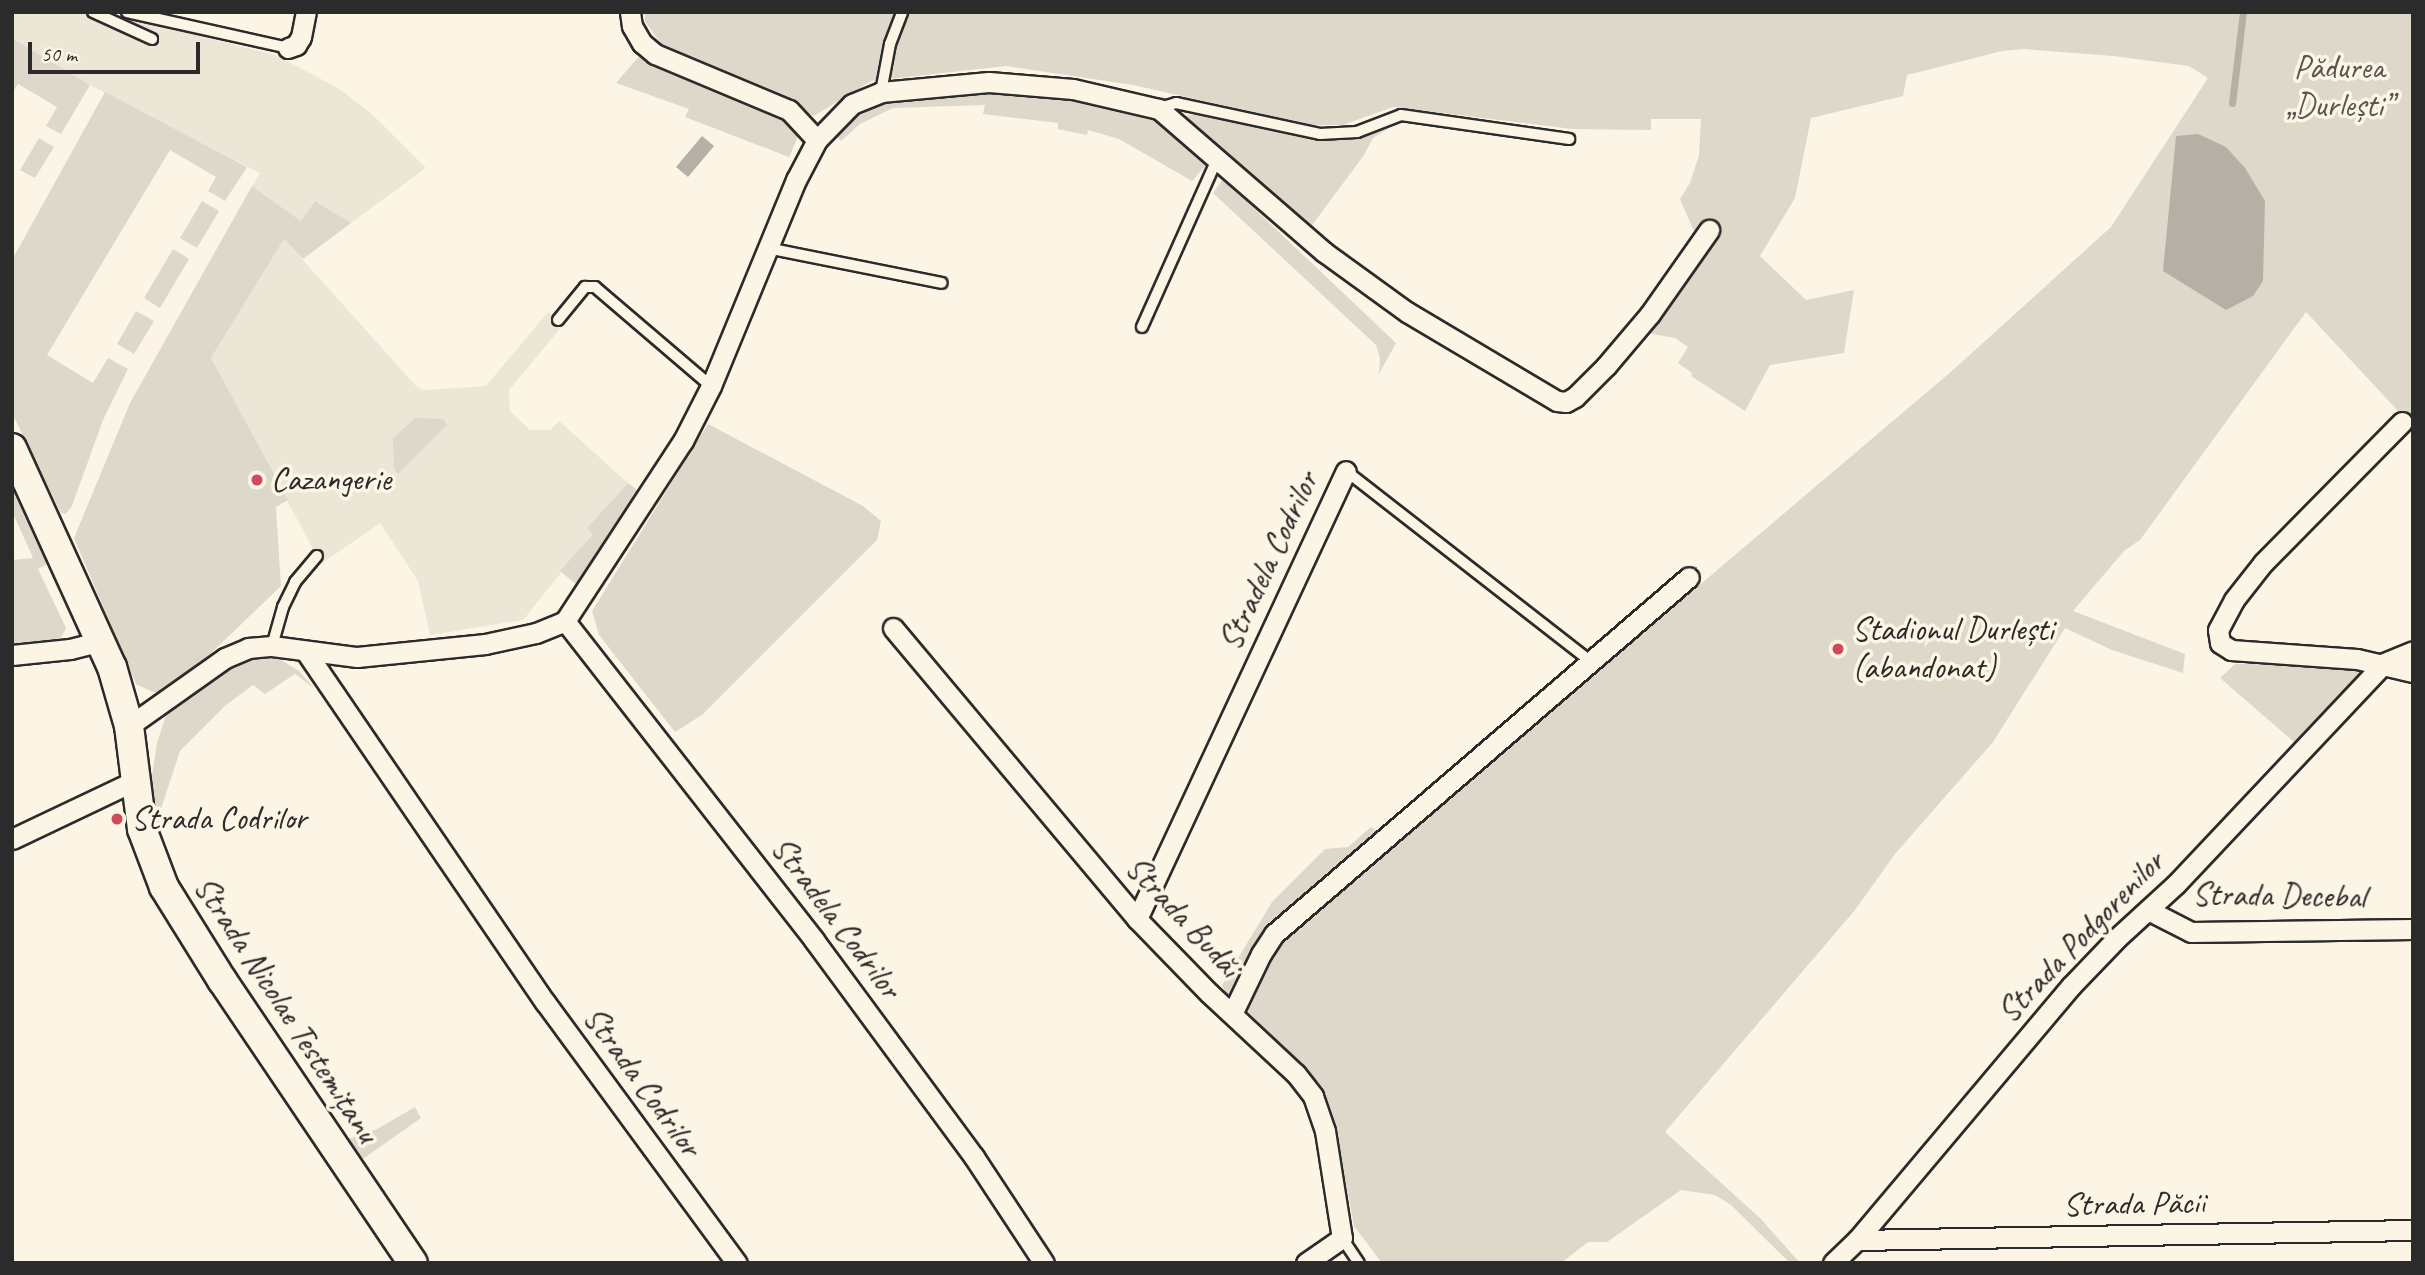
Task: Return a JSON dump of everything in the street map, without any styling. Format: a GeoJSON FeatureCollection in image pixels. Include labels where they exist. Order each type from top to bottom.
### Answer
{"type":"FeatureCollection","features":[{"type":"Feature","properties":{"kind":"street"},"geometry":{"type":"LineString","coordinates":[[288,48],[296,45],[301,37],[306,12]]}},
{"type":"Feature","properties":{"kind":"street"},"geometry":{"type":"LineString","coordinates":[[630,12],[632,26],[642,43],[655,54],[789,110],[817,140]]}},
{"type":"Feature","properties":{"kind":"street"},"geometry":{"type":"LineString","coordinates":[[129,726],[225,658],[248,648],[272,646],[357,657],[485,644],[536,633],[565,621],[683,441],[711,386],[766,248],[817,140],[852,104],[881,92],[989,82],[1073,89],[1158,108],[1324,252],[1408,312],[1557,401],[1566,402],[1575,397],[1606,366],[1650,314],[1709,230]]}},
{"type":"Feature","properties":{"kind":"street"},"geometry":{"type":"LineString","coordinates":[[2402,422],[2263,563],[2234,600],[2218,631],[2220,643],[2231,650],[2384,663],[2413,673]]}},
{"type":"Feature","properties":{"kind":"street","name":"Strada Nicolae Testemițanu"},"geometry":{"type":"LineString","coordinates":[[12,447],[101,641],[129,726],[142,829],[164,887],[222,980],[413,1263]]}},
{"type":"Feature","properties":{"kind":"street","name":"Stradela Codrilor"},"geometry":{"type":"LineString","coordinates":[[1137,919],[1346,471]]}},
{"type":"Feature","properties":{"kind":"street"},"geometry":{"type":"LineString","coordinates":[[1232,1014],[1261,954],[1275,934],[1689,578]]}},
{"type":"Feature","properties":{"kind":"street","name":"Stradela Codrilor"},"geometry":{"type":"LineString","coordinates":[[565,621],[814,940],[974,1157],[1044,1263]]}},
{"type":"Feature","properties":{"kind":"street","name":"Strada Budăi"},"geometry":{"type":"LineString","coordinates":[[892,628],[1137,919],[1296,1074],[1313,1096],[1325,1131],[1342,1238]]}},
{"type":"Feature","properties":{"kind":"street"},"geometry":{"type":"LineString","coordinates":[[12,655],[70,649],[101,641]]}},
{"type":"Feature","properties":{"kind":"street"},"geometry":{"type":"LineString","coordinates":[[2384,663],[2413,651]]}},
{"type":"Feature","properties":{"kind":"street","name":"Strada Codrilor"},"geometry":{"type":"LineString","coordinates":[[306,652],[545,1002],[737,1263]]}},
{"type":"Feature","properties":{"kind":"street","name":"Strada Podgorenilor"},"geometry":{"type":"LineString","coordinates":[[1833,1263],[1857,1240],[2071,986],[2148,910],[2384,663]]}},
{"type":"Feature","properties":{"kind":"street"},"geometry":{"type":"LineString","coordinates":[[12,839],[134,781]]}},
{"type":"Feature","properties":{"kind":"street","name":"Strada Decebal"},"geometry":{"type":"LineString","coordinates":[[2148,910],[2191,932],[2413,929]]}},
{"type":"Feature","properties":{"kind":"street","name":"Strada Păcii"},"geometry":{"type":"LineString","coordinates":[[1857,1240],[2413,1230]]}},
{"type":"Feature","properties":{"kind":"street"},"geometry":{"type":"LineString","coordinates":[[1306,1263],[1342,1238]]}},
{"type":"Feature","properties":{"kind":"lane"},"geometry":{"type":"LineString","coordinates":[[93,12],[152,39]]}},
{"type":"Feature","properties":{"kind":"lane"},"geometry":{"type":"LineString","coordinates":[[127,12],[288,48]]}},
{"type":"Feature","properties":{"kind":"lane"},"geometry":{"type":"LineString","coordinates":[[881,92],[890,44],[902,12]]}},
{"type":"Feature","properties":{"kind":"lane"},"geometry":{"type":"LineString","coordinates":[[1158,108],[1176,103],[1320,134],[1357,132],[1401,115],[1569,139]]}},
{"type":"Feature","properties":{"kind":"lane"},"geometry":{"type":"LineString","coordinates":[[1142,327],[1217,159]]}},
{"type":"Feature","properties":{"kind":"lane"},"geometry":{"type":"LineString","coordinates":[[766,248],[942,283]]}},
{"type":"Feature","properties":{"kind":"lane"},"geometry":{"type":"LineString","coordinates":[[558,320],[585,287],[595,286],[711,386]]}},
{"type":"Feature","properties":{"kind":"lane","name":"Stradela Codrilor"},"geometry":{"type":"LineString","coordinates":[[1346,471],[1590,661]]}},
{"type":"Feature","properties":{"kind":"lane"},"geometry":{"type":"LineString","coordinates":[[272,646],[295,582],[317,556]]}},
{"type":"Feature","properties":{"kind":"lane"},"geometry":{"type":"LineString","coordinates":[[1342,1238],[1359,1263]]}},
{"type":"Feature","properties":{"kind":"shaded area"},"geometry":{"type":"Polygon","coordinates":[[[12,12],[106,12],[275,55],[338,88],[373,115],[426,168],[351,223],[315,201],[301,221],[252,186],[260,173],[90,85],[12,38],[12,12]]]}},
{"type":"Feature","properties":{"kind":"shaded area"},"geometry":{"type":"Polygon","coordinates":[[[2198,134],[2226,147],[2245,168],[2265,201],[2263,281],[2253,296],[2226,310],[2163,271],[2176,136],[2198,134]]]}},
{"type":"Feature","properties":{"kind":"shaded area"},"geometry":{"type":"Polygon","coordinates":[[[702,136],[714,146],[688,177],[676,167],[702,136]]]}},
{"type":"Feature","properties":{"kind":"shaded area"},"geometry":{"type":"Polygon","coordinates":[[[284,239],[417,387],[424,390],[486,386],[548,312],[564,324],[509,390],[510,411],[530,430],[550,430],[559,421],[628,483],[587,528],[593,533],[523,620],[430,635],[418,581],[380,523],[321,564],[211,358],[284,239]]]}},
{"type":"Feature","properties":{"kind":"green space","name":"Stadionul Durlești (abandonat)"},"geometry":{"type":"Polygon","coordinates":[[[645,12],[2413,12],[2413,427],[2306,312],[2140,540],[2124,551],[2073,611],[2185,654],[2183,673],[2112,650],[2065,628],[1993,742],[1895,854],[1855,910],[1665,1132],[1761,1219],[1800,1263],[1790,1263],[1731,1205],[1715,1195],[1681,1190],[1607,1242],[1588,1242],[1561,1263],[1382,1263],[1354,1226],[1334,1120],[1323,1087],[1244,1008],[1266,959],[1281,940],[1953,370],[2111,227],[2208,78],[2189,66],[2113,56],[2024,49],[2002,51],[1907,75],[1903,96],[1811,118],[1795,198],[1760,256],[1806,300],[1854,290],[1844,353],[1770,365],[1745,411],[1691,376],[1692,373],[1678,363],[1688,347],[1675,338],[1647,333],[1633,319],[1646,311],[1694,239],[1694,231],[1680,199],[1690,183],[1699,155],[1701,119],[1651,119],[1651,130],[1572,129],[1393,107],[1343,125],[1313,125],[1133,85],[1006,66],[871,81],[814,116],[661,44],[645,21],[645,12]]]}},
{"type":"Feature","properties":{"kind":"green space"},"geometry":{"type":"Polygon","coordinates":[[[12,38],[90,85],[61,134],[46,126],[57,107],[18,84],[12,93],[12,38]]]}},
{"type":"Feature","properties":{"kind":"green space"},"geometry":{"type":"Polygon","coordinates":[[[641,54],[788,117],[800,132],[789,157],[685,117],[689,109],[616,83],[641,54]]]}},
{"type":"Feature","properties":{"kind":"green space"},"geometry":{"type":"Polygon","coordinates":[[[970,90],[1073,96],[1122,106],[1156,121],[1209,162],[1192,181],[1119,139],[1088,130],[1087,135],[1058,129],[1058,123],[983,114],[985,105],[893,108],[860,124],[841,141],[834,133],[855,114],[880,100],[970,90]]]}},
{"type":"Feature","properties":{"kind":"green space"},"geometry":{"type":"Polygon","coordinates":[[[105,92],[247,167],[225,201],[208,191],[216,177],[170,150],[47,355],[93,383],[108,358],[128,369],[103,420],[72,506],[66,514],[61,513],[12,413],[12,260],[105,92]]]}},
{"type":"Feature","properties":{"kind":"green space"},"geometry":{"type":"Polygon","coordinates":[[[1205,114],[1316,140],[1354,138],[1389,128],[1373,138],[1364,155],[1310,228],[1180,116],[1205,114]]]}},
{"type":"Feature","properties":{"kind":"green space"},"geometry":{"type":"Polygon","coordinates":[[[39,138],[54,147],[35,178],[20,170],[39,138]]]}},
{"type":"Feature","properties":{"kind":"green space"},"geometry":{"type":"Polygon","coordinates":[[[1223,179],[1396,343],[1379,374],[1380,358],[1376,345],[1213,193],[1223,179]]]}},
{"type":"Feature","properties":{"kind":"green space"},"geometry":{"type":"Polygon","coordinates":[[[252,186],[301,221],[315,201],[351,223],[303,259],[284,239],[211,358],[288,500],[276,507],[281,586],[182,681],[161,692],[153,692],[136,684],[74,538],[130,403],[252,186]]]}},
{"type":"Feature","properties":{"kind":"green space"},"geometry":{"type":"Polygon","coordinates":[[[202,201],[219,211],[197,248],[180,238],[202,201]]]}},
{"type":"Feature","properties":{"kind":"green space"},"geometry":{"type":"Polygon","coordinates":[[[173,249],[189,259],[160,308],[144,298],[173,249]]]}},
{"type":"Feature","properties":{"kind":"green space"},"geometry":{"type":"Polygon","coordinates":[[[136,311],[154,321],[134,354],[117,344],[136,311]]]}},
{"type":"Feature","properties":{"kind":"green space"},"geometry":{"type":"Polygon","coordinates":[[[415,418],[443,419],[447,425],[398,474],[394,469],[393,438],[415,418]]]}},
{"type":"Feature","properties":{"kind":"green space"},"geometry":{"type":"Polygon","coordinates":[[[708,424],[863,506],[881,521],[877,540],[702,715],[675,732],[599,635],[592,611],[708,424]]]}},
{"type":"Feature","properties":{"kind":"green space"},"geometry":{"type":"Polygon","coordinates":[[[628,483],[640,492],[577,585],[560,571],[593,534],[587,528],[628,483]]]}},
{"type":"Feature","properties":{"kind":"green space"},"geometry":{"type":"Polygon","coordinates":[[[17,490],[51,562],[38,569],[66,628],[57,645],[12,648],[12,560],[33,558],[12,511],[12,492],[17,490]]]}},
{"type":"Feature","properties":{"kind":"green space"},"geometry":{"type":"Polygon","coordinates":[[[258,655],[278,658],[299,671],[315,689],[295,674],[265,694],[253,685],[226,705],[180,751],[160,812],[159,832],[178,884],[166,872],[149,796],[157,743],[167,712],[237,661],[258,655]]]}},
{"type":"Feature","properties":{"kind":"green space"},"geometry":{"type":"Polygon","coordinates":[[[2235,664],[2349,665],[2361,672],[2294,742],[2220,678],[2235,664]]]}},
{"type":"Feature","properties":{"kind":"green space"},"geometry":{"type":"Polygon","coordinates":[[[1371,827],[1379,833],[1250,959],[1228,998],[1222,985],[1272,902],[1325,849],[1348,847],[1371,827]]]}},
{"type":"Feature","properties":{"kind":"green space"},"geometry":{"type":"Polygon","coordinates":[[[415,1107],[421,1118],[360,1161],[346,1140],[377,1129],[415,1107]]]}},
{"type":"Feature","properties":{"kind":"waterway"},"geometry":{"type":"LineString","coordinates":[[2232,103],[2243,12]]}},
{"type":"Feature","properties":{"kind":"place","name":"Cazangerie"},"geometry":{"type":"Point","coordinates":[257,480]}},
{"type":"Feature","properties":{"kind":"place","name":"Stadionul Durlești (abandonat)"},"geometry":{"type":"Point","coordinates":[1838,649]}},
{"type":"Feature","properties":{"kind":"place","name":"Strada Codrilor"},"geometry":{"type":"Point","coordinates":[117,819]}},
{"type":"Feature","properties":{"kind":"park label","name":"Pădurea „Durlești”"},"geometry":{"type":"Point","coordinates":[2339,87]}}]}
